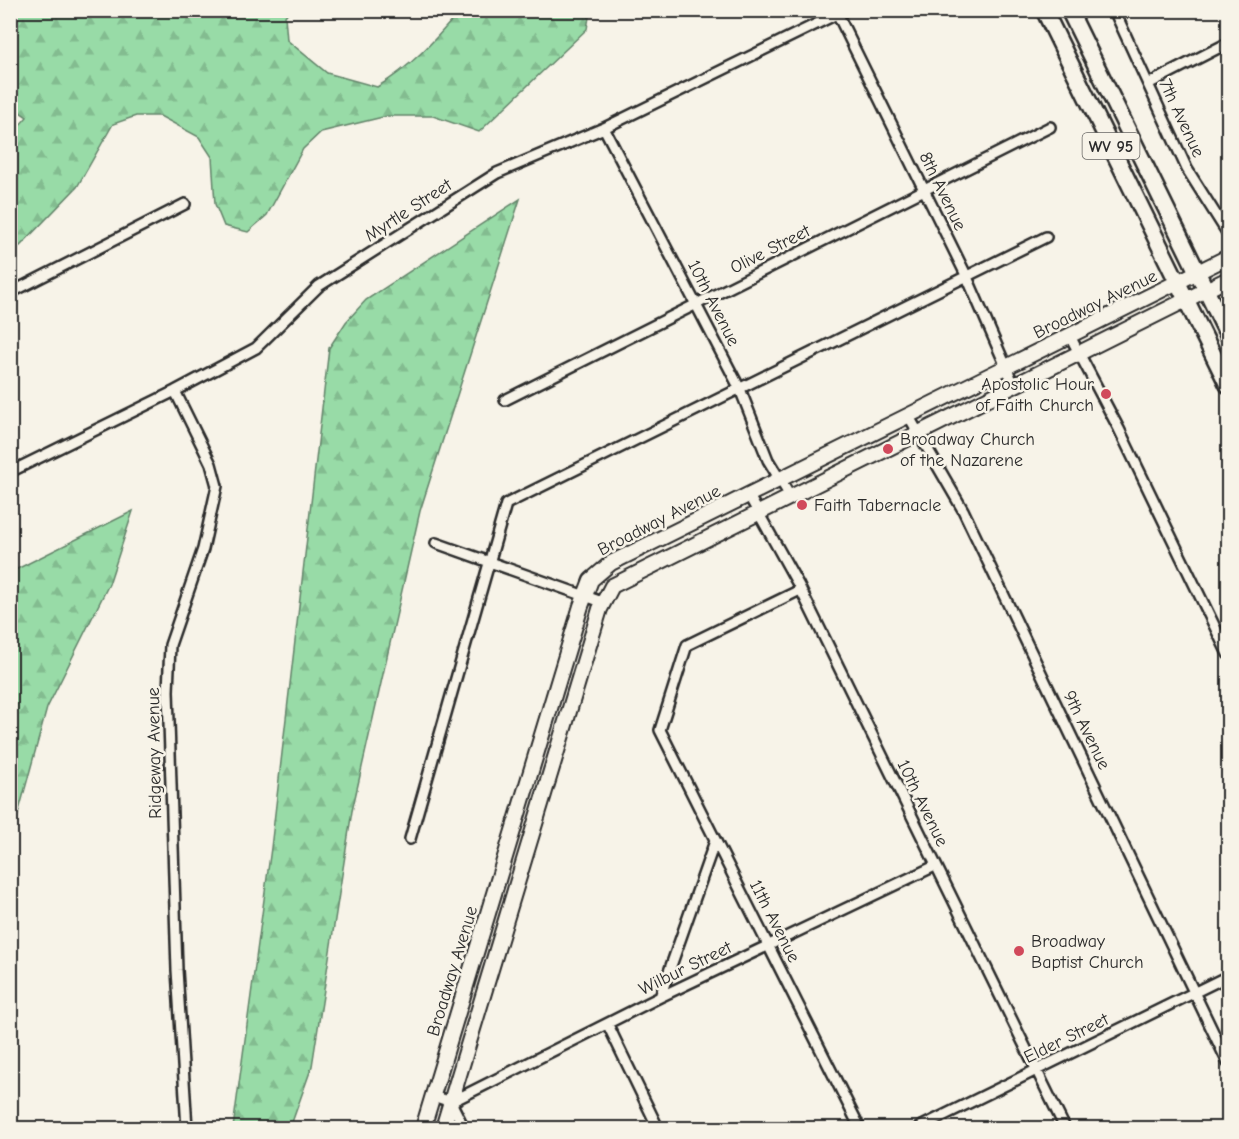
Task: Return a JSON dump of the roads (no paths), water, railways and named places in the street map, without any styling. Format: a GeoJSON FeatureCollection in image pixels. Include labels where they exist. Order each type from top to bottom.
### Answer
{"type":"FeatureCollection","features":[{"type":"Feature","properties":{"kind":"main road","name":"WV 95"},"geometry":{"type":"LineString","coordinates":[[1044,10],[1228,385]]}},
{"type":"Feature","properties":{"kind":"main road","name":"WV 95"},"geometry":{"type":"LineString","coordinates":[[1069,10],[1228,335]]}},
{"type":"Feature","properties":{"kind":"main road","name":"Broadway Avenue"},"geometry":{"type":"LineString","coordinates":[[423,1128],[585,593],[596,574],[611,563],[748,494],[1228,257]]}},
{"type":"Feature","properties":{"kind":"main road","name":"Broadway Avenue"},"geometry":{"type":"LineString","coordinates":[[443,1128],[602,602],[612,586],[628,576],[1228,279]]}},
{"type":"Feature","properties":{"kind":"street","name":"7th Avenue"},"geometry":{"type":"LineString","coordinates":[[1114,10],[1187,169],[1228,234]]}},
{"type":"Feature","properties":{"kind":"street","name":"Myrtle Street"},"geometry":{"type":"LineString","coordinates":[[10,472],[176,392],[256,348],[320,286],[497,173],[604,128],[839,12]]}},
{"type":"Feature","properties":{"kind":"street","name":"8th Avenue"},"geometry":{"type":"LineString","coordinates":[[839,12],[966,277],[1014,385]]}},
{"type":"Feature","properties":{"kind":"street"},"geometry":{"type":"LineString","coordinates":[[1148,84],[1228,43]]}},
{"type":"Feature","properties":{"kind":"street","name":"Olive Street"},"geometry":{"type":"LineString","coordinates":[[505,400],[1050,127]]}},
{"type":"Feature","properties":{"kind":"street","name":"10th Avenue"},"geometry":{"type":"LineString","coordinates":[[604,128],[740,389],[768,460],[790,496]]}},
{"type":"Feature","properties":{"kind":"street"},"geometry":{"type":"LineString","coordinates":[[10,293],[185,204]]}},
{"type":"Feature","properties":{"kind":"street"},"geometry":{"type":"LineString","coordinates":[[410,839],[506,504],[1046,237]]}},
{"type":"Feature","properties":{"kind":"street"},"geometry":{"type":"LineString","coordinates":[[1070,336],[1119,429],[1228,654]]}},
{"type":"Feature","properties":{"kind":"street","name":"Ridgeway Avenue"},"geometry":{"type":"LineString","coordinates":[[176,392],[211,464],[217,486],[203,549],[170,645],[177,970],[187,1128]]}},
{"type":"Feature","properties":{"kind":"street","name":"9th Avenue"},"geometry":{"type":"LineString","coordinates":[[908,415],[963,510],[1228,1063]]}},
{"type":"Feature","properties":{"kind":"street","name":"10th Avenue"},"geometry":{"type":"LineString","coordinates":[[748,494],[800,590],[1065,1128]]}},
{"type":"Feature","properties":{"kind":"street"},"geometry":{"type":"LineString","coordinates":[[436,543],[585,593],[602,602]]}},
{"type":"Feature","properties":{"kind":"street","name":"11th Avenue"},"geometry":{"type":"LineString","coordinates":[[800,590],[687,645],[660,730],[860,1128]]}},
{"type":"Feature","properties":{"kind":"street"},"geometry":{"type":"LineString","coordinates":[[660,997],[715,841]]}},
{"type":"Feature","properties":{"kind":"street","name":"Wilbur Street"},"geometry":{"type":"LineString","coordinates":[[451,1102],[660,997],[935,866]]}},
{"type":"Feature","properties":{"kind":"street","name":"Elder Street"},"geometry":{"type":"LineString","coordinates":[[918,1128],[1228,976]]}},
{"type":"Feature","properties":{"kind":"street"},"geometry":{"type":"LineString","coordinates":[[608,1025],[658,1128]]}},
{"type":"Feature","properties":{"kind":"street"},"geometry":{"type":"LineString","coordinates":[[433,1096],[451,1102],[464,1128]]}},
{"type":"Feature","properties":{"kind":"place","name":"Apostolic Hour of Faith Church"},"geometry":{"type":"Point","coordinates":[1106,394]}},
{"type":"Feature","properties":{"kind":"place","name":"Broadway Church of the Nazarene"},"geometry":{"type":"Point","coordinates":[888,449]}},
{"type":"Feature","properties":{"kind":"place","name":"Faith Tabernacle"},"geometry":{"type":"Point","coordinates":[802,505]}},
{"type":"Feature","properties":{"kind":"place","name":"Broadway Baptist Church"},"geometry":{"type":"Point","coordinates":[1019,951]}}]}
